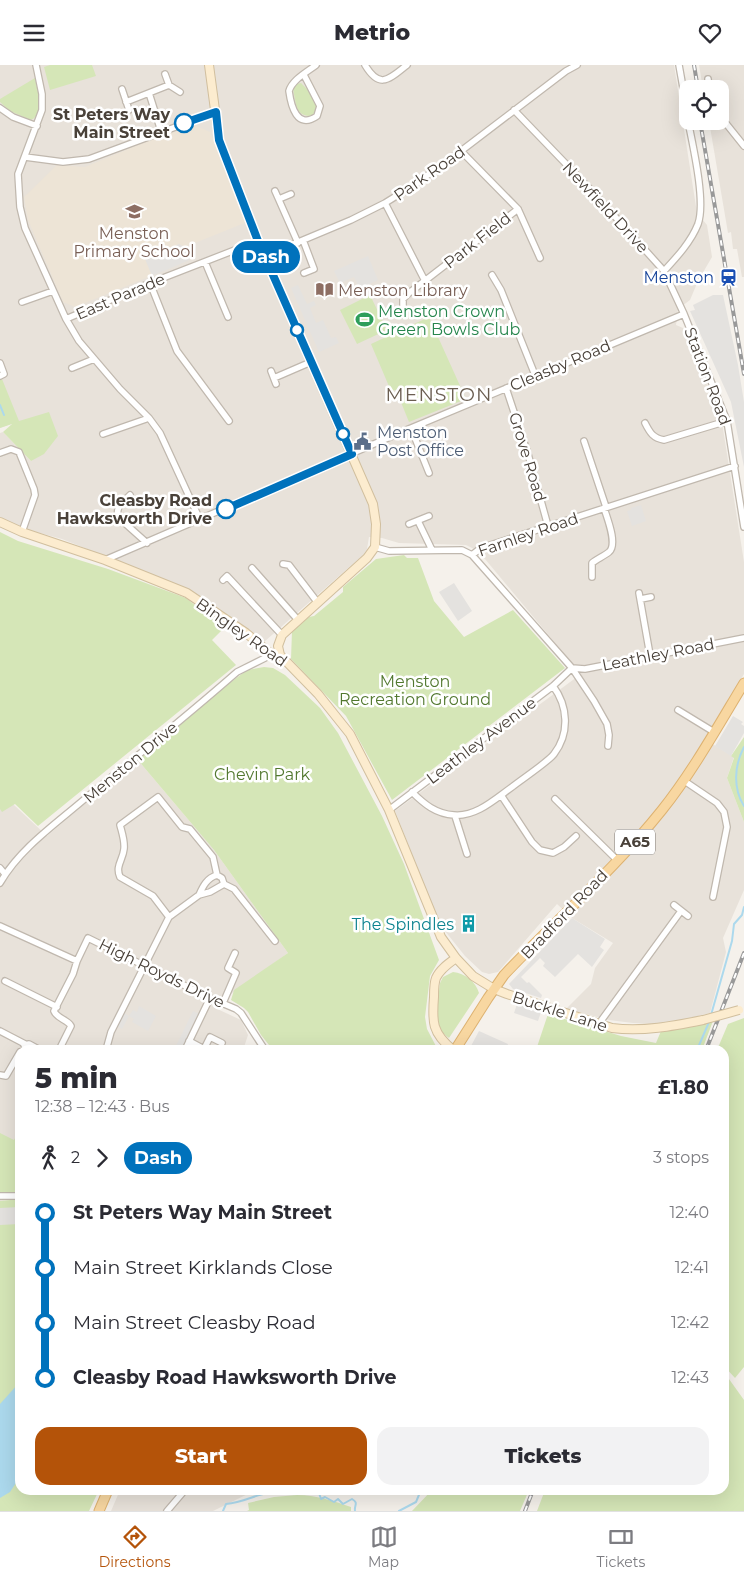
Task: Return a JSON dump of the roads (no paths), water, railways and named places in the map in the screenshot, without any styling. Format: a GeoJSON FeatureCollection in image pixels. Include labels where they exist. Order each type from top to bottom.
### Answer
{"type":"FeatureCollection","features":[{"type":"Feature","properties":{"kind":"main road","name":"Bradford Road"},"geometry":{"type":"LineString","coordinates":[[457,1045],[507,972],[651,823],[683,780],[744,683]]}},
{"type":"Feature","properties":{"kind":"main road"},"geometry":{"type":"LineString","coordinates":[[99,1511],[106,1495]]}},
{"type":"Feature","properties":{"kind":"street"},"geometry":{"type":"LineString","coordinates":[[36,65],[42,94],[42,110],[18,174],[20,207],[25,228],[66,319],[79,341],[149,418],[160,433],[200,520]]}},
{"type":"Feature","properties":{"kind":"street"},"geometry":{"type":"LineString","coordinates":[[209,65],[219,140],[258,241],[373,504],[376,524],[374,547],[361,564],[282,635],[278,646],[280,655]]}},
{"type":"Feature","properties":{"kind":"street"},"geometry":{"type":"LineString","coordinates":[[304,75],[320,106],[317,116],[309,120],[302,119],[295,113],[290,87],[295,82],[316,65]]}},
{"type":"Feature","properties":{"kind":"street"},"geometry":{"type":"LineString","coordinates":[[365,65],[373,77],[385,81],[407,65]]}},
{"type":"Feature","properties":{"kind":"street"},"geometry":{"type":"LineString","coordinates":[[679,65],[682,80]]}},
{"type":"Feature","properties":{"kind":"street","name":"Park Road"},"geometry":{"type":"LineString","coordinates":[[266,256],[385,203],[414,185],[461,151],[573,66]]}},
{"type":"Feature","properties":{"kind":"street"},"geometry":{"type":"LineString","coordinates":[[165,75],[169,85],[180,92]]}},
{"type":"Feature","properties":{"kind":"street"},"geometry":{"type":"LineString","coordinates":[[126,102],[169,85]]}},
{"type":"Feature","properties":{"kind":"street"},"geometry":{"type":"LineString","coordinates":[[122,89],[129,110]]}},
{"type":"Feature","properties":{"kind":"street"},"geometry":{"type":"LineString","coordinates":[[149,93],[161,131]]}},
{"type":"Feature","properties":{"kind":"street"},"geometry":{"type":"LineString","coordinates":[[0,108],[13,117],[37,126]]}},
{"type":"Feature","properties":{"kind":"street","name":"Newfield Drive"},"geometry":{"type":"LineString","coordinates":[[514,110],[592,191],[664,271],[684,314]]}},
{"type":"Feature","properties":{"kind":"street"},"geometry":{"type":"LineString","coordinates":[[25,157],[63,162],[89,159],[216,112]]}},
{"type":"Feature","properties":{"kind":"street"},"geometry":{"type":"LineString","coordinates":[[729,127],[744,146]]}},
{"type":"Feature","properties":{"kind":"street"},"geometry":{"type":"LineString","coordinates":[[664,271],[696,229],[700,215],[699,183],[690,130]]}},
{"type":"Feature","properties":{"kind":"street"},"geometry":{"type":"LineString","coordinates":[[461,151],[518,209],[540,258]]}},
{"type":"Feature","properties":{"kind":"street"},"geometry":{"type":"LineString","coordinates":[[275,191],[314,269],[304,273]]}},
{"type":"Feature","properties":{"kind":"street"},"geometry":{"type":"LineString","coordinates":[[278,199],[291,193]]}},
{"type":"Feature","properties":{"kind":"street"},"geometry":{"type":"LineString","coordinates":[[385,203],[425,281]]}},
{"type":"Feature","properties":{"kind":"street","name":"Park Field"},"geometry":{"type":"LineString","coordinates":[[403,315],[403,299],[518,209]]}},
{"type":"Feature","properties":{"kind":"street","name":"East Parade"},"geometry":{"type":"LineString","coordinates":[[66,319],[150,283],[258,241]]}},
{"type":"Feature","properties":{"kind":"street"},"geometry":{"type":"LineString","coordinates":[[205,262],[228,317]]}},
{"type":"Feature","properties":{"kind":"street"},"geometry":{"type":"LineString","coordinates":[[492,275],[501,290],[535,375]]}},
{"type":"Feature","properties":{"kind":"street"},"geometry":{"type":"LineString","coordinates":[[150,283],[178,351],[229,421]]}},
{"type":"Feature","properties":{"kind":"street"},"geometry":{"type":"LineString","coordinates":[[22,302],[53,291]]}},
{"type":"Feature","properties":{"kind":"street","name":"Cleasby Road"},"geometry":{"type":"LineString","coordinates":[[106,561],[535,375],[684,314]]}},
{"type":"Feature","properties":{"kind":"street","name":"Station Road"},"geometry":{"type":"LineString","coordinates":[[684,314],[727,421],[744,527]]}},
{"type":"Feature","properties":{"kind":"street"},"geometry":{"type":"LineString","coordinates":[[72,369],[94,359]]}},
{"type":"Feature","properties":{"kind":"street"},"geometry":{"type":"LineString","coordinates":[[271,371],[275,381],[311,362]]}},
{"type":"Feature","properties":{"kind":"street"},"geometry":{"type":"LineString","coordinates":[[0,363],[4,375],[0,376]]}},
{"type":"Feature","properties":{"kind":"street","name":"Grove Road"},"geometry":{"type":"LineString","coordinates":[[506,388],[528,454],[548,526]]}},
{"type":"Feature","properties":{"kind":"street"},"geometry":{"type":"LineString","coordinates":[[103,434],[149,418]]}},
{"type":"Feature","properties":{"kind":"street"},"geometry":{"type":"LineString","coordinates":[[644,423],[656,439],[664,440],[727,421]]}},
{"type":"Feature","properties":{"kind":"street"},"geometry":{"type":"LineString","coordinates":[[411,428],[429,473]]}},
{"type":"Feature","properties":{"kind":"street"},"geometry":{"type":"LineString","coordinates":[[584,441],[605,508],[613,545],[611,551],[592,563],[592,577]]}},
{"type":"Feature","properties":{"kind":"street"},"geometry":{"type":"LineString","coordinates":[[0,453],[11,449],[19,452],[34,489],[35,495],[22,532]]}},
{"type":"Feature","properties":{"kind":"street","name":"Farnley Road"},"geometry":{"type":"LineString","coordinates":[[374,547],[390,551],[462,550],[472,555],[481,548],[735,466]]}},
{"type":"Feature","properties":{"kind":"street"},"geometry":{"type":"LineString","coordinates":[[130,495],[117,508],[116,513],[119,518],[147,543]]}},
{"type":"Feature","properties":{"kind":"street"},"geometry":{"type":"LineString","coordinates":[[409,524],[429,516]]}},
{"type":"Feature","properties":{"kind":"street"},"geometry":{"type":"LineString","coordinates":[[418,521],[432,550]]}},
{"type":"Feature","properties":{"kind":"street","name":"Bingley Road"},"geometry":{"type":"LineString","coordinates":[[0,522],[22,532],[106,561],[187,593],[246,633],[270,653],[280,655],[318,694],[345,726],[389,810],[437,929],[456,958],[473,976],[494,989]]}},
{"type":"Feature","properties":{"kind":"street"},"geometry":{"type":"LineString","coordinates":[[472,555],[572,668],[607,724],[608,746]]}},
{"type":"Feature","properties":{"kind":"street"},"geometry":{"type":"LineString","coordinates":[[283,564],[289,565],[318,603]]}},
{"type":"Feature","properties":{"kind":"street"},"geometry":{"type":"LineString","coordinates":[[252,568],[298,620]]}},
{"type":"Feature","properties":{"kind":"street"},"geometry":{"type":"LineString","coordinates":[[223,580],[227,576],[282,635]]}},
{"type":"Feature","properties":{"kind":"street"},"geometry":{"type":"LineString","coordinates":[[650,655],[640,596],[651,597]]}},
{"type":"Feature","properties":{"kind":"street","name":"Leathley Road"},"geometry":{"type":"LineString","coordinates":[[572,668],[585,669],[744,637]]}},
{"type":"Feature","properties":{"kind":"street","name":"Menston Drive"},"geometry":{"type":"LineString","coordinates":[[0,883],[5,874],[35,841],[62,818],[238,672],[265,658],[270,653]]}},
{"type":"Feature","properties":{"kind":"street","name":"Leathley Avenue"},"geometry":{"type":"LineString","coordinates":[[389,810],[553,686],[572,668]]}},
{"type":"Feature","properties":{"kind":"street"},"geometry":{"type":"LineString","coordinates":[[412,792],[431,809],[455,816],[475,812],[501,795],[554,755],[561,742],[565,728],[565,711],[559,694],[553,686]]}},
{"type":"Feature","properties":{"kind":"street"},"geometry":{"type":"LineString","coordinates":[[678,710],[714,732]]}},
{"type":"Feature","properties":{"kind":"street"},"geometry":{"type":"LineString","coordinates":[[683,780],[717,803],[724,813],[727,827],[714,897]]}},
{"type":"Feature","properties":{"kind":"street"},"geometry":{"type":"LineString","coordinates":[[501,795],[540,851],[553,853],[564,847],[576,836]]}},
{"type":"Feature","properties":{"kind":"street"},"geometry":{"type":"LineString","coordinates":[[169,917],[153,896],[120,877],[118,868],[124,852],[120,825],[158,797],[182,827],[190,829],[213,857],[217,875],[224,884],[234,889],[275,941]]}},
{"type":"Feature","properties":{"kind":"street"},"geometry":{"type":"LineString","coordinates":[[555,799],[617,860]]}},
{"type":"Feature","properties":{"kind":"street"},"geometry":{"type":"LineString","coordinates":[[455,816],[467,854]]}},
{"type":"Feature","properties":{"kind":"street"},"geometry":{"type":"LineString","coordinates":[[0,868],[5,874]]}},
{"type":"Feature","properties":{"kind":"street"},"geometry":{"type":"LineString","coordinates":[[199,895],[206,881],[217,875]]}},
{"type":"Feature","properties":{"kind":"street"},"geometry":{"type":"LineString","coordinates":[[107,1045],[111,1032],[169,917],[199,895],[219,889],[224,884]]}},
{"type":"Feature","properties":{"kind":"street"},"geometry":{"type":"LineString","coordinates":[[674,905],[688,915]]}},
{"type":"Feature","properties":{"kind":"street"},"geometry":{"type":"LineString","coordinates":[[598,1025],[681,911]]}},
{"type":"Feature","properties":{"kind":"street","name":"High Royds Drive"},"geometry":{"type":"LineString","coordinates":[[0,925],[77,961],[88,938],[241,1013],[262,1045]]}},
{"type":"Feature","properties":{"kind":"street"},"geometry":{"type":"LineString","coordinates":[[223,1003],[236,973],[228,969],[235,953]]}},
{"type":"Feature","properties":{"kind":"street"},"geometry":{"type":"LineString","coordinates":[[447,1045],[436,1033],[432,1018],[436,978],[456,958]]}},
{"type":"Feature","properties":{"kind":"street"},"geometry":{"type":"LineString","coordinates":[[61,1045],[71,1025],[56,1015],[54,1011],[73,974],[77,961]]}},
{"type":"Feature","properties":{"kind":"street"},"geometry":{"type":"LineString","coordinates":[[5,981],[56,1007]]}},
{"type":"Feature","properties":{"kind":"street","name":"Buckle Lane"},"geometry":{"type":"LineString","coordinates":[[494,989],[598,1025],[626,1030],[666,1028],[741,1009]]}},
{"type":"Feature","properties":{"kind":"street"},"geometry":{"type":"LineString","coordinates":[[187,1045],[210,998]]}},
{"type":"Feature","properties":{"kind":"street"},"geometry":{"type":"LineString","coordinates":[[0,1031],[25,1044]]}},
{"type":"Feature","properties":{"kind":"street"},"geometry":{"type":"LineString","coordinates":[[206,1045],[210,1037],[222,1043]]}},
{"type":"Feature","properties":{"kind":"street"},"geometry":{"type":"LineString","coordinates":[[189,1041],[196,1045]]}},
{"type":"Feature","properties":{"kind":"street"},"geometry":{"type":"LineString","coordinates":[[0,1075],[6,1076],[15,1060]]}},
{"type":"Feature","properties":{"kind":"street"},"geometry":{"type":"LineString","coordinates":[[0,1196],[15,1196]]}},
{"type":"Feature","properties":{"kind":"street"},"geometry":{"type":"LineString","coordinates":[[167,1511],[181,1495]]}},
{"type":"Feature","properties":{"kind":"water"},"geometry":{"type":"Polygon","coordinates":[[[15,1387],[15,1484],[10,1492],[0,1498],[0,1404],[15,1387]]]}},
{"type":"Feature","properties":{"kind":"waterway"},"geometry":{"type":"LineString","coordinates":[[0,405],[4,415]]}},
{"type":"Feature","properties":{"kind":"waterway"},"geometry":{"type":"LineString","coordinates":[[744,747],[738,762],[736,777],[738,792],[744,806]]}},
{"type":"Feature","properties":{"kind":"waterway"},"geometry":{"type":"LineString","coordinates":[[711,1015],[732,941],[734,924],[742,915],[744,907]]}},
{"type":"Feature","properties":{"kind":"waterway"},"geometry":{"type":"LineString","coordinates":[[699,1045],[709,1022]]}},
{"type":"Feature","properties":{"kind":"waterway"},"geometry":{"type":"LineString","coordinates":[[223,1511],[226,1504],[261,1495]]}},
{"type":"Feature","properties":{"kind":"waterway"},"geometry":{"type":"LineString","coordinates":[[320,1495],[321,1499],[325,1497],[334,1502],[338,1499],[343,1504],[352,1499],[356,1503],[355,1511]]}},
{"type":"Feature","properties":{"kind":"waterway"},"geometry":{"type":"LineString","coordinates":[[399,1511],[416,1502],[419,1495]]}},
{"type":"Feature","properties":{"kind":"railway"},"geometry":{"type":"LineString","coordinates":[[694,65],[696,80]]}},
{"type":"Feature","properties":{"kind":"railway"},"geometry":{"type":"LineString","coordinates":[[702,130],[744,374]]}},
{"type":"Feature","properties":{"kind":"railway"},"geometry":{"type":"LineString","coordinates":[[708,1045],[744,953]]}},
{"type":"Feature","properties":{"kind":"railway"},"geometry":{"type":"LineString","coordinates":[[525,1511],[531,1495]]}},
{"type":"Feature","properties":{"kind":"place","name":"St Peters Way Main Street"},"geometry":{"type":"Point","coordinates":[184,123]}},
{"type":"Feature","properties":{"kind":"place","name":"Menston Primary School"},"geometry":{"type":"Point","coordinates":[134,211]}},
{"type":"Feature","properties":{"kind":"place","name":"Menston"},"geometry":{"type":"Point","coordinates":[728,277]}},
{"type":"Feature","properties":{"kind":"place","name":"Menston Library"},"geometry":{"type":"Point","coordinates":[324,290]}},
{"type":"Feature","properties":{"kind":"place","name":"Menston Crown Green Bowls Club"},"geometry":{"type":"Point","coordinates":[364,320]}},
{"type":"Feature","properties":{"kind":"place","name":"Menston Post Office"},"geometry":{"type":"Point","coordinates":[363,441]}},
{"type":"Feature","properties":{"kind":"place","name":"Cleasby Road Hawksworth Drive"},"geometry":{"type":"Point","coordinates":[226,509]}},
{"type":"Feature","properties":{"kind":"place","name":"The Spindles"},"geometry":{"type":"Point","coordinates":[468,924]}},
{"type":"Feature","properties":{"kind":"district","name":"MENSTON"},"geometry":{"type":"Point","coordinates":[439,394]}},
{"type":"Feature","properties":{"kind":"park label","name":"Menston Recreation Ground"},"geometry":{"type":"Point","coordinates":[415,690]}},
{"type":"Feature","properties":{"kind":"park label","name":"Chevin Park"},"geometry":{"type":"Point","coordinates":[262,774]}}]}
